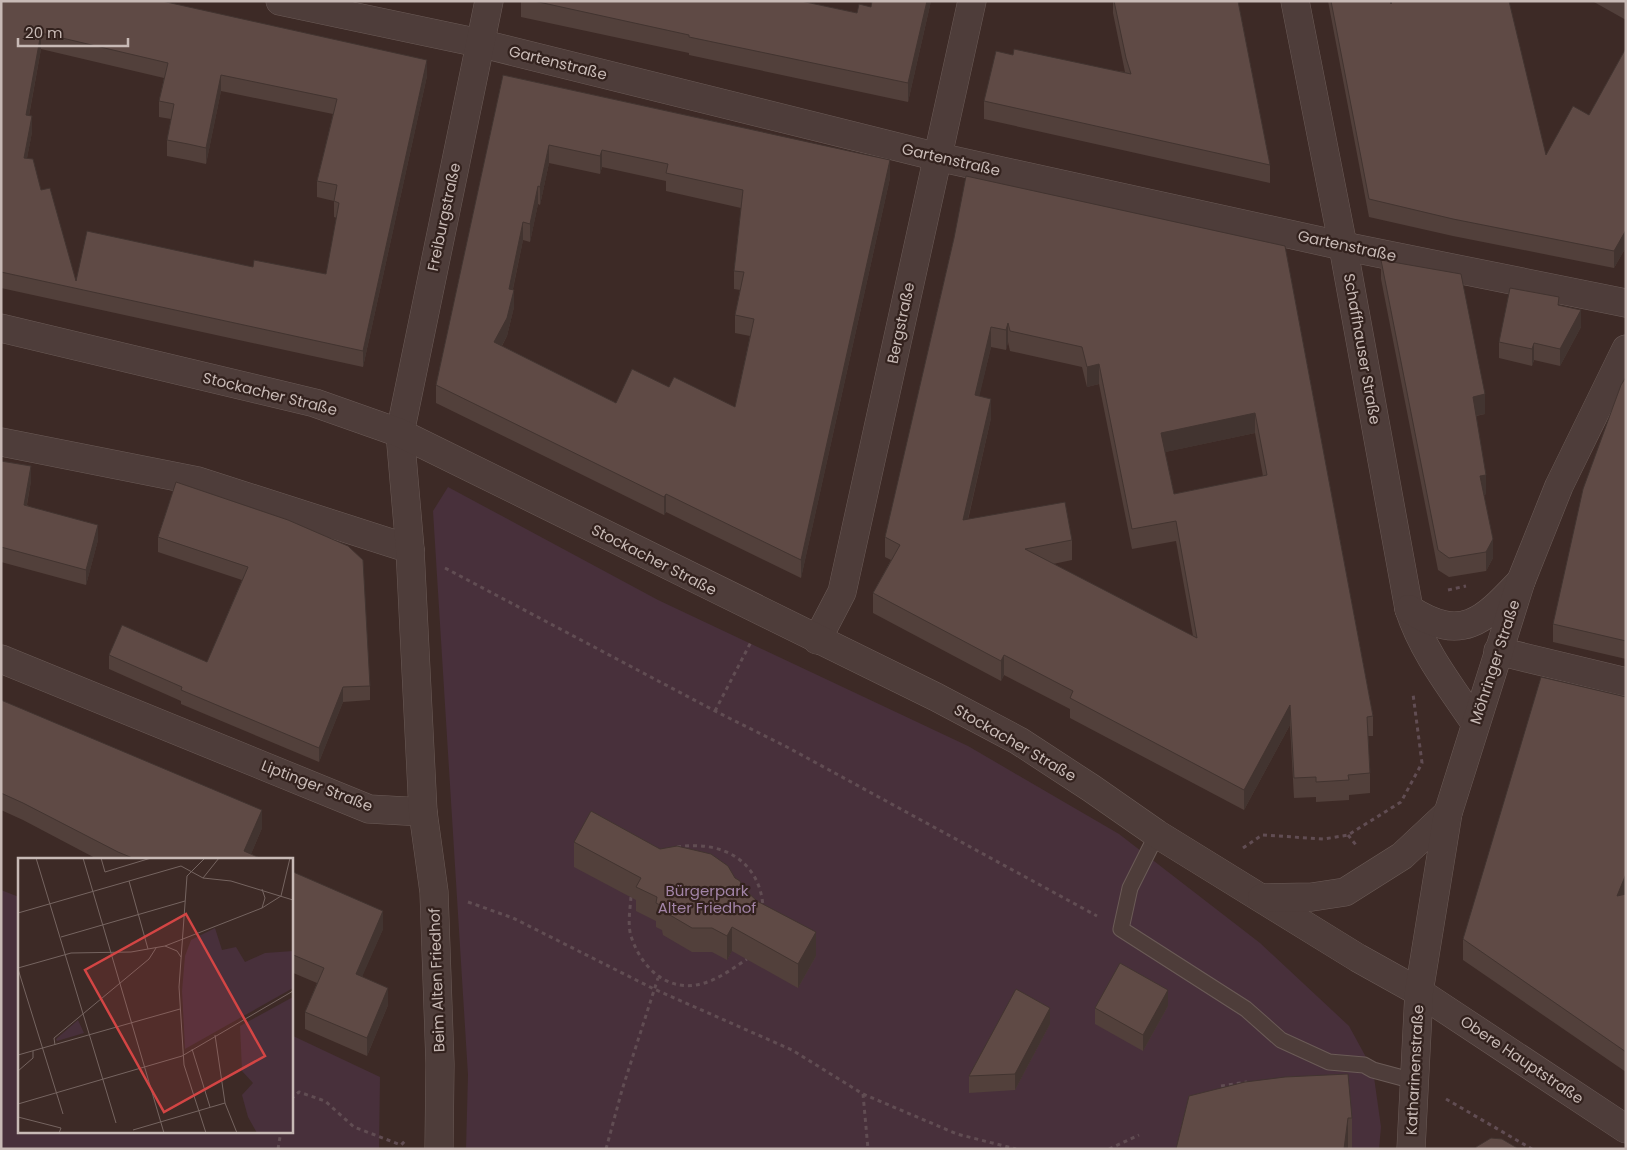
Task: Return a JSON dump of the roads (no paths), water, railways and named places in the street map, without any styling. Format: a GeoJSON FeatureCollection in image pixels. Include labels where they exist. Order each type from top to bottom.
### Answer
{"type":"FeatureCollection","features":[{"type":"Feature","properties":{"kind":"street","name":"Gartenstraße"},"geometry":{"type":"LineString","coordinates":[[280,1],[479,43],[938,157],[1343,246],[1626,303]]}},
{"type":"Feature","properties":{"kind":"street","name":"Freiburgstraße"},"geometry":{"type":"LineString","coordinates":[[400,433],[489,1]]}},
{"type":"Feature","properties":{"kind":"street","name":"Bergstraße"},"geometry":{"type":"LineString","coordinates":[[817,640],[842,592],[972,1]]}},
{"type":"Feature","properties":{"kind":"street","name":"Schaffhauser Straße"},"geometry":{"type":"LineString","coordinates":[[1294,1],[1343,246],[1409,609],[1417,633],[1429,655],[1475,723]]}},
{"type":"Feature","properties":{"kind":"street","name":"Stockacher Straße"},"geometry":{"type":"LineString","coordinates":[[1,328],[314,403],[400,433],[765,615],[936,697],[1019,741],[1157,834],[1358,958],[1418,992]]}},
{"type":"Feature","properties":{"kind":"street","name":"Möhringer Straße"},"geometry":{"type":"LineString","coordinates":[[1418,992],[1448,813],[1498,651],[1522,581],[1559,486],[1626,349]]}},
{"type":"Feature","properties":{"kind":"street"},"geometry":{"type":"LineString","coordinates":[[400,433],[410,549],[423,812]]}},
{"type":"Feature","properties":{"kind":"street"},"geometry":{"type":"LineString","coordinates":[[1,442],[198,481],[410,549]]}},
{"type":"Feature","properties":{"kind":"street"},"geometry":{"type":"LineString","coordinates":[[1409,609],[1425,619],[1439,624],[1456,625],[1476,622],[1489,615],[1522,581]]}},
{"type":"Feature","properties":{"kind":"street"},"geometry":{"type":"LineString","coordinates":[[1498,651],[1626,682]]}},
{"type":"Feature","properties":{"kind":"street","name":"Liptinger Straße"},"geometry":{"type":"LineString","coordinates":[[1,659],[369,808],[423,812]]}},
{"type":"Feature","properties":{"kind":"street","name":"Beim Alten Friedhof"},"geometry":{"type":"LineString","coordinates":[[423,812],[434,892],[440,1064],[439,1149]]}},
{"type":"Feature","properties":{"kind":"street"},"geometry":{"type":"LineString","coordinates":[[1262,898],[1312,898],[1345,892],[1402,856],[1448,813]]}},
{"type":"Feature","properties":{"kind":"street","name":"Katharinenstraße"},"geometry":{"type":"LineString","coordinates":[[1411,1149],[1418,992]]}},
{"type":"Feature","properties":{"kind":"street","name":"Obere Hauptstraße"},"geometry":{"type":"LineString","coordinates":[[1418,992],[1626,1129]]}},
{"type":"Feature","properties":{"kind":"lane"},"geometry":{"type":"LineString","coordinates":[[1157,834],[1130,888],[1121,929],[1246,1009],[1281,1040],[1329,1062],[1364,1065],[1373,1070],[1414,1081]]}},
{"type":"Feature","properties":{"kind":"park label","name":"Bürgerpark Alter Friedhof"},"geometry":{"type":"Point","coordinates":[707,900]}}]}
